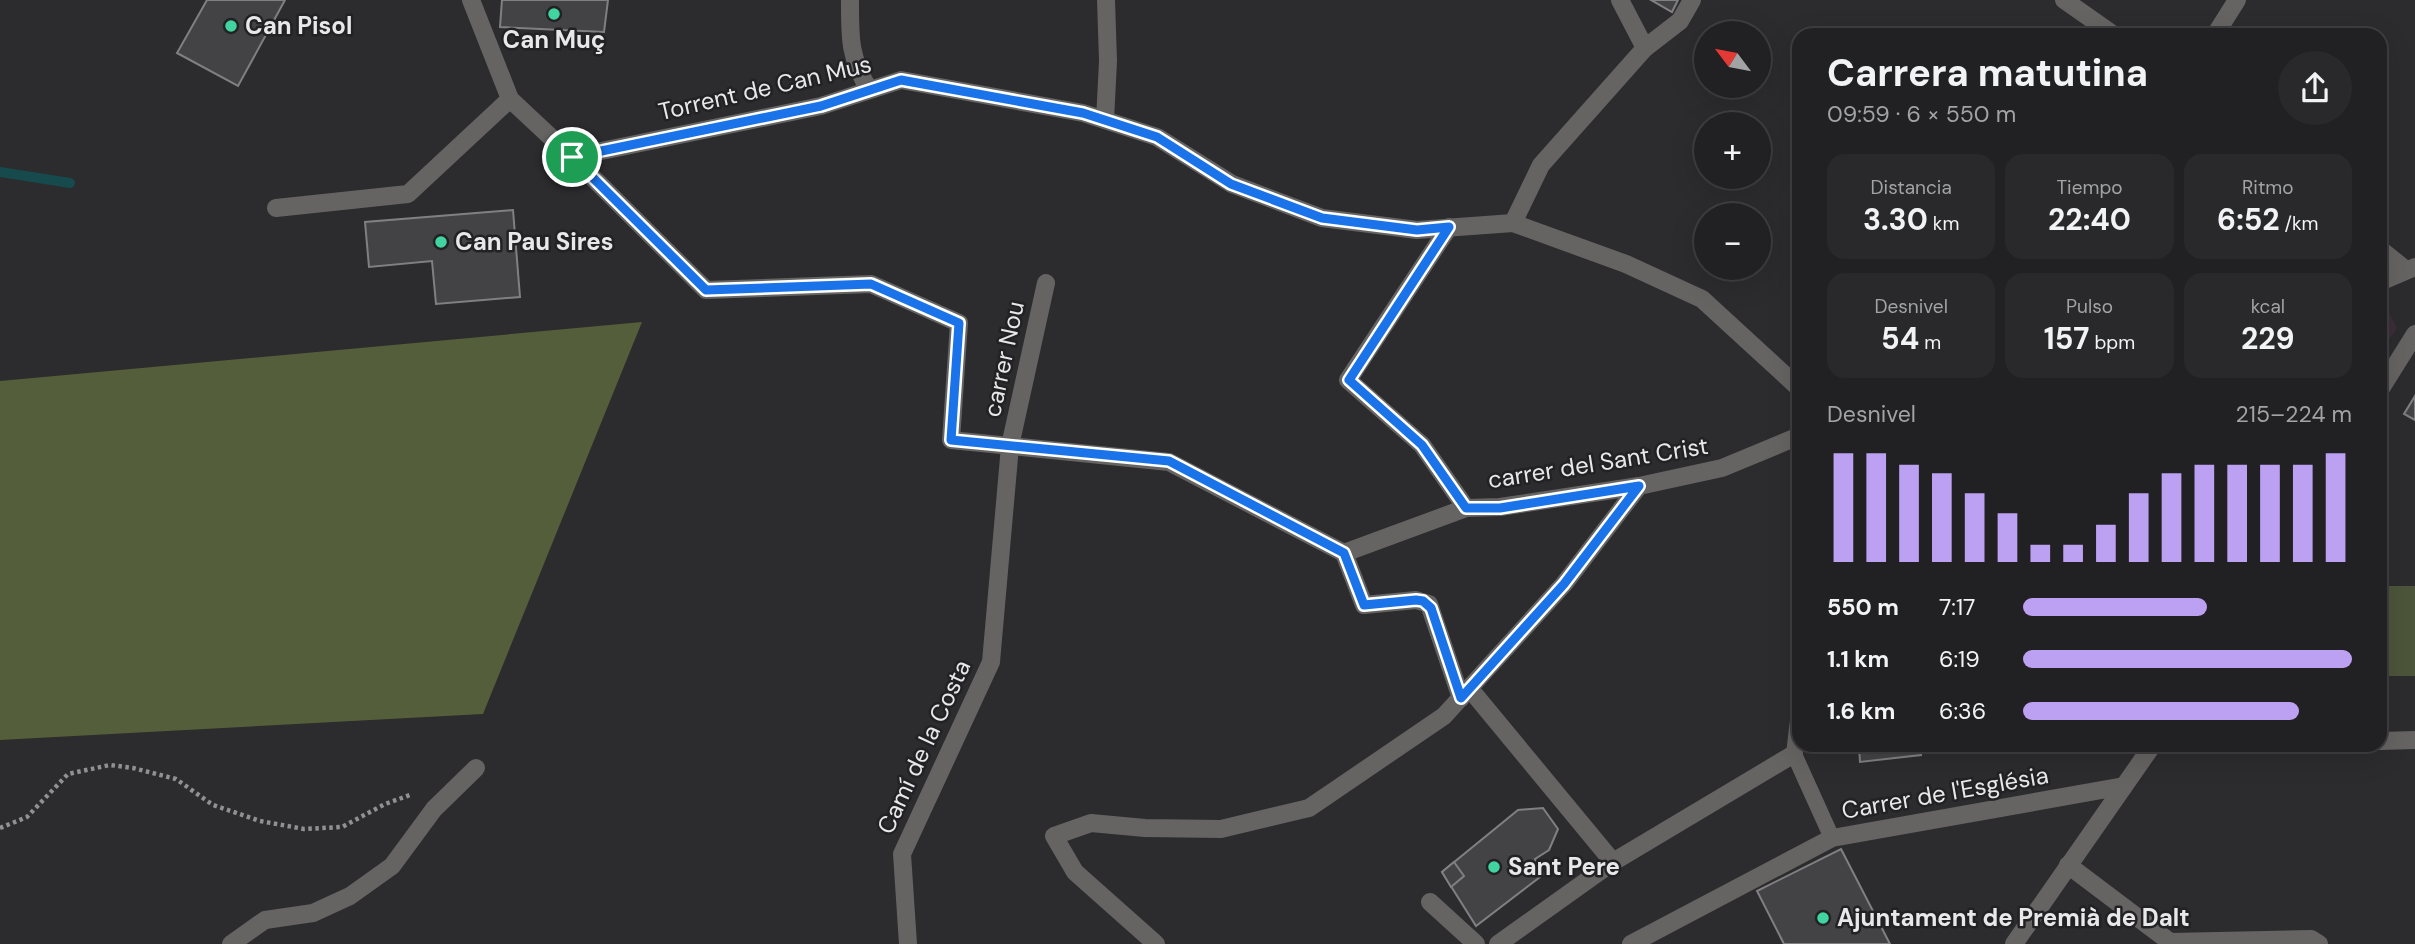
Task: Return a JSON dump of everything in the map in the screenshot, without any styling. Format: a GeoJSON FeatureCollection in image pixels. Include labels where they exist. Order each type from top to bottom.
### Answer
{"type":"FeatureCollection","features":[{"type":"Feature","properties":{"kind":"street"},"geometry":{"type":"LineString","coordinates":[[471,0],[510,99],[706,290],[871,284],[959,323],[951,440],[1169,461],[1344,553],[1364,605],[1416,600],[1429,604],[1465,693],[1613,862]]}},
{"type":"Feature","properties":{"kind":"street"},"geometry":{"type":"LineString","coordinates":[[850,0],[850,45],[859,74],[869,90]]}},
{"type":"Feature","properties":{"kind":"street"},"geometry":{"type":"LineString","coordinates":[[1105,120],[1108,61],[1106,0]]}},
{"type":"Feature","properties":{"kind":"street"},"geometry":{"type":"LineString","coordinates":[[1620,0],[1645,48]]}},
{"type":"Feature","properties":{"kind":"street"},"geometry":{"type":"LineString","coordinates":[[1513,223],[1541,165],[1645,48],[1680,21],[1692,0]]}},
{"type":"Feature","properties":{"kind":"street"},"geometry":{"type":"LineString","coordinates":[[2064,0],[2104,28]]}},
{"type":"Feature","properties":{"kind":"street"},"geometry":{"type":"LineString","coordinates":[[2219,28],[2237,0]]}},
{"type":"Feature","properties":{"kind":"street","name":"Torrent de Can Mus"},"geometry":{"type":"LineString","coordinates":[[572,157],[821,106],[901,80],[1083,113],[1157,137],[1231,184],[1322,218],[1417,230],[1513,223],[1626,264],[1702,299],[1792,382]]}},
{"type":"Feature","properties":{"kind":"street"},"geometry":{"type":"LineString","coordinates":[[276,208],[408,194],[510,99]]}},
{"type":"Feature","properties":{"kind":"street"},"geometry":{"type":"LineString","coordinates":[[1449,227],[1349,380],[1422,445],[1466,508]]}},
{"type":"Feature","properties":{"kind":"street"},"geometry":{"type":"LineString","coordinates":[[2387,254],[2410,269]]}},
{"type":"Feature","properties":{"kind":"street"},"geometry":{"type":"LineString","coordinates":[[2387,279],[2410,269]]}},
{"type":"Feature","properties":{"kind":"street","name":"carrer Nou"},"geometry":{"type":"LineString","coordinates":[[1010,446],[1046,283]]}},
{"type":"Feature","properties":{"kind":"street"},"geometry":{"type":"LineString","coordinates":[[2387,379],[2415,334]]}},
{"type":"Feature","properties":{"kind":"street","name":"carrer del Sant Crist"},"geometry":{"type":"LineString","coordinates":[[1344,553],[1466,508],[1500,508],[1639,486],[1722,468],[1792,439]]}},
{"type":"Feature","properties":{"kind":"street","name":"Camí de la Costa"},"geometry":{"type":"LineString","coordinates":[[908,944],[902,854],[990,662],[1010,446]]}},
{"type":"Feature","properties":{"kind":"street"},"geometry":{"type":"LineString","coordinates":[[1156,944],[1075,872],[1054,835],[1091,823],[1145,828],[1222,828],[1309,808],[1444,716],[1564,584],[1639,486]]}},
{"type":"Feature","properties":{"kind":"street"},"geometry":{"type":"LineString","coordinates":[[2387,741],[2415,740]]}},
{"type":"Feature","properties":{"kind":"street"},"geometry":{"type":"LineString","coordinates":[[2014,944],[2148,752]]}},
{"type":"Feature","properties":{"kind":"street"},"geometry":{"type":"LineString","coordinates":[[1498,944],[1613,862],[1794,754]]}},
{"type":"Feature","properties":{"kind":"street"},"geometry":{"type":"LineString","coordinates":[[231,944],[265,920],[313,913],[350,896],[391,866],[434,809],[476,768]]}},
{"type":"Feature","properties":{"kind":"street","name":"Carrer de l'Església"},"geometry":{"type":"LineString","coordinates":[[1631,944],[1832,838],[2124,786]]}},
{"type":"Feature","properties":{"kind":"street"},"geometry":{"type":"LineString","coordinates":[[2068,865],[2169,942],[2311,939],[2319,944]]}},
{"type":"Feature","properties":{"kind":"street"},"geometry":{"type":"LineString","coordinates":[[1430,902],[1476,944]]}},
{"type":"Feature","properties":{"kind":"lane"},"geometry":{"type":"LineString","coordinates":[[1794,754],[1832,838]]}},
{"type":"Feature","properties":{"kind":"path"},"geometry":{"type":"LineString","coordinates":[[0,828],[27,817],[68,774],[110,765],[176,779],[213,805],[260,821],[304,829],[342,827],[385,804],[415,793]]}},
{"type":"Feature","properties":{"kind":"shaded area"},"geometry":{"type":"Polygon","coordinates":[[[2387,309],[2397,328],[2387,342],[2387,309]]]}},
{"type":"Feature","properties":{"kind":"green space"},"geometry":{"type":"Polygon","coordinates":[[[642,322],[483,714],[0,740],[0,381],[642,322]]]}},
{"type":"Feature","properties":{"kind":"green space"},"geometry":{"type":"Polygon","coordinates":[[[2387,586],[2415,586],[2415,676],[2387,676],[2387,586]]]}},
{"type":"Feature","properties":{"kind":"building","name":"Can Pisol"},"geometry":{"type":"Polygon","coordinates":[[[207,0],[285,0],[238,86],[177,53],[207,0]]]}},
{"type":"Feature","properties":{"kind":"building","name":"Can Muç"},"geometry":{"type":"Polygon","coordinates":[[[502,0],[608,0],[604,32],[500,27],[502,0]]]}},
{"type":"Feature","properties":{"kind":"building"},"geometry":{"type":"Polygon","coordinates":[[[1651,0],[1678,0],[1672,12],[1651,0]]]}},
{"type":"Feature","properties":{"kind":"building","name":"Can Pau Sires"},"geometry":{"type":"Polygon","coordinates":[[[513,210],[520,297],[436,304],[432,261],[369,267],[365,222],[513,210]]]}},
{"type":"Feature","properties":{"kind":"building"},"geometry":{"type":"Polygon","coordinates":[[[2415,396],[2415,420],[2404,414],[2415,396]]]}},
{"type":"Feature","properties":{"kind":"building"},"geometry":{"type":"Polygon","coordinates":[[[1859,752],[1921,752],[1921,755],[1860,762],[1859,752]]]}},
{"type":"Feature","properties":{"kind":"building","name":"Sant Pere"},"geometry":{"type":"Polygon","coordinates":[[[1543,808],[1558,829],[1549,850],[1535,859],[1544,874],[1476,926],[1442,872],[1518,810],[1543,808]]]}},
{"type":"Feature","properties":{"kind":"building","name":"Ajuntament de Premià de Dalt"},"geometry":{"type":"Polygon","coordinates":[[[1841,849],[1890,944],[1784,944],[1757,891],[1841,849]]]}},
{"type":"Feature","properties":{"kind":"building"},"geometry":{"type":"Polygon","coordinates":[[[1454,862],[1464,876],[1451,887],[1442,872],[1454,862]]]}},
{"type":"Feature","properties":{"kind":"waterway"},"geometry":{"type":"LineString","coordinates":[[0,172],[70,183]]}},
{"type":"Feature","properties":{"kind":"place","name":"Can Muç"},"geometry":{"type":"Point","coordinates":[554,14]}},
{"type":"Feature","properties":{"kind":"place","name":"Can Pisol"},"geometry":{"type":"Point","coordinates":[231,26]}},
{"type":"Feature","properties":{"kind":"place","name":"Can Pau Sires"},"geometry":{"type":"Point","coordinates":[441,242]}},
{"type":"Feature","properties":{"kind":"place","name":"Sant Pere"},"geometry":{"type":"Point","coordinates":[1494,867]}},
{"type":"Feature","properties":{"kind":"place","name":"Ajuntament de Premià de Dalt"},"geometry":{"type":"Point","coordinates":[1823,918]}},
{"type":"Feature","properties":{"kind":"route"},"geometry":{"type":"LineString","coordinates":[[901,80],[1083,113],[1157,137],[1231,184],[1322,218],[1417,230],[1449,227],[1349,380],[1422,445],[1466,508],[1500,508],[1587,492],[1639,486],[1564,584],[1461,698],[1429,604],[1416,600],[1364,605],[1344,553],[1169,461],[951,440],[959,323],[871,284],[706,290],[572,157],[821,106],[901,80]]}}]}
